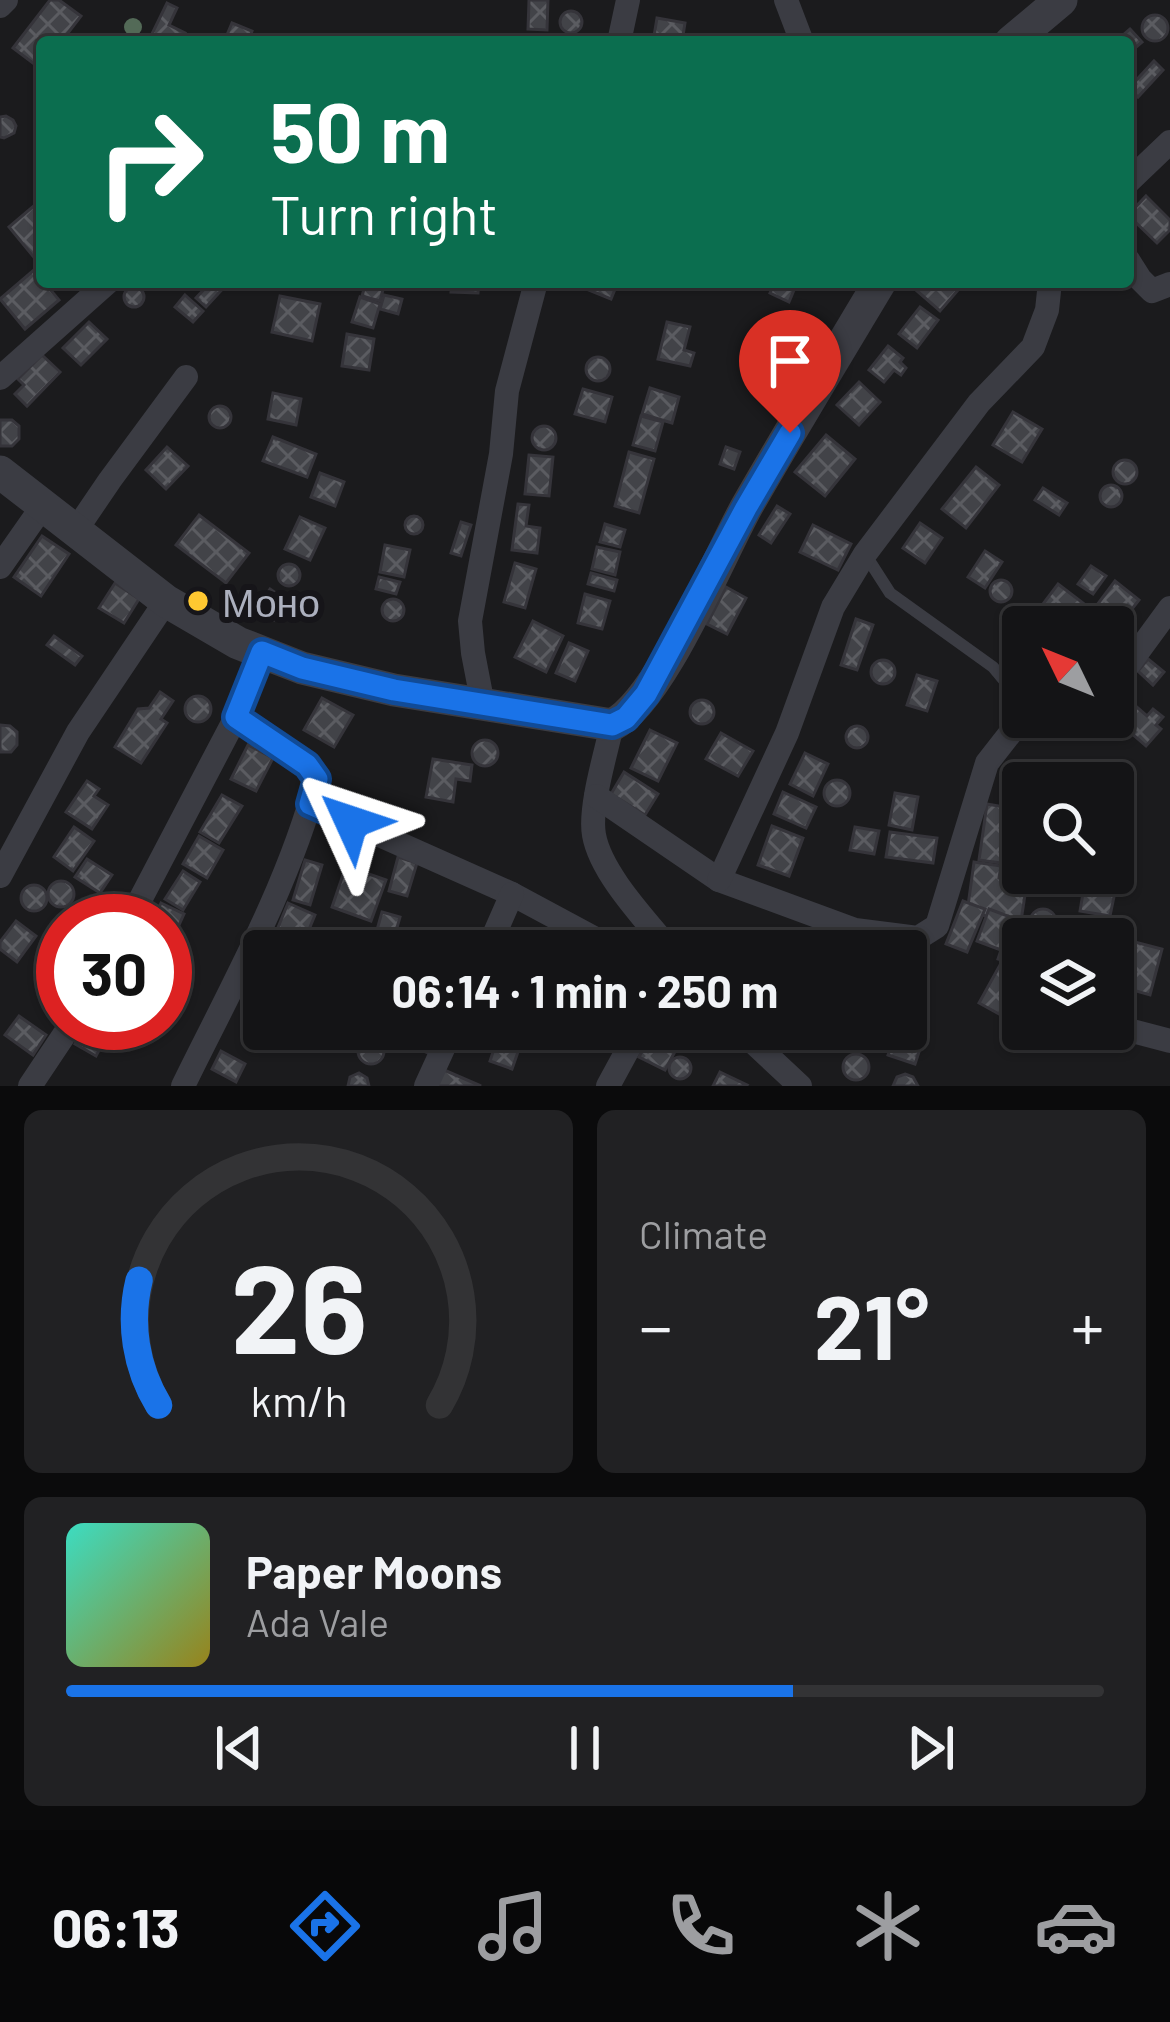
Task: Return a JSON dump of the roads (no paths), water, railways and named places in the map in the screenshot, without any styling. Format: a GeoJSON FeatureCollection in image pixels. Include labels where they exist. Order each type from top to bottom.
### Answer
{"type":"FeatureCollection","features":[{"type":"Feature","properties":{"kind":"street"},"geometry":{"type":"LineString","coordinates":[[621,36],[628,0]]}},
{"type":"Feature","properties":{"kind":"street"},"geometry":{"type":"LineString","coordinates":[[786,0],[800,36]]}},
{"type":"Feature","properties":{"kind":"street"},"geometry":{"type":"LineString","coordinates":[[1018,36],[1061,0]]}},
{"type":"Feature","properties":{"kind":"street"},"geometry":{"type":"LineString","coordinates":[[1134,176],[1170,142]]}},
{"type":"Feature","properties":{"kind":"street"},"geometry":{"type":"LineString","coordinates":[[1134,270],[1152,291],[1170,284]]}},
{"type":"Feature","properties":{"kind":"street"},"geometry":{"type":"LineString","coordinates":[[0,378],[101,288]]}},
{"type":"Feature","properties":{"kind":"street"},"geometry":{"type":"LineString","coordinates":[[483,705],[470,622],[501,454],[506,391],[534,288]]}},
{"type":"Feature","properties":{"kind":"street"},"geometry":{"type":"LineString","coordinates":[[0,472],[166,601],[238,643],[302,668],[394,690],[612,725],[636,707],[665,663],[746,508],[876,288]]}},
{"type":"Feature","properties":{"kind":"street"},"geometry":{"type":"LineString","coordinates":[[719,880],[787,733],[833,607],[865,554],[979,404],[1033,347],[1047,310],[1049,288]]}},
{"type":"Feature","properties":{"kind":"street"},"geometry":{"type":"LineString","coordinates":[[76,530],[186,377]]}},
{"type":"Feature","properties":{"kind":"street"},"geometry":{"type":"LineString","coordinates":[[0,567],[43,507]]}},
{"type":"Feature","properties":{"kind":"street"},"geometry":{"type":"LineString","coordinates":[[0,875],[78,732],[166,601]]}},
{"type":"Feature","properties":{"kind":"street"},"geometry":{"type":"LineString","coordinates":[[1134,658],[1170,608]]}},
{"type":"Feature","properties":{"kind":"street"},"geometry":{"type":"LineString","coordinates":[[143,894],[236,717],[262,652]]}},
{"type":"Feature","properties":{"kind":"street"},"geometry":{"type":"LineString","coordinates":[[183,1086],[270,907],[317,779],[307,765],[236,717]]}},
{"type":"Feature","properties":{"kind":"street"},"geometry":{"type":"LineString","coordinates":[[612,725],[596,796],[593,835],[611,876],[654,930]]}},
{"type":"Feature","properties":{"kind":"street"},"geometry":{"type":"LineString","coordinates":[[596,796],[719,880],[855,930],[917,938],[937,926],[987,763],[1007,738]]}},
{"type":"Feature","properties":{"kind":"street"},"geometry":{"type":"LineString","coordinates":[[310,804],[512,894],[578,930]]}},
{"type":"Feature","properties":{"kind":"street"},"geometry":{"type":"LineString","coordinates":[[496,930],[512,894]]}},
{"type":"Feature","properties":{"kind":"street"},"geometry":{"type":"LineString","coordinates":[[1134,1032],[1170,1041]]}},
{"type":"Feature","properties":{"kind":"street"},"geometry":{"type":"LineString","coordinates":[[30,1086],[54,1050]]}},
{"type":"Feature","properties":{"kind":"street"},"geometry":{"type":"LineString","coordinates":[[426,1086],[442,1050]]}},
{"type":"Feature","properties":{"kind":"street"},"geometry":{"type":"LineString","coordinates":[[608,1086],[628,1050]]}},
{"type":"Feature","properties":{"kind":"street"},"geometry":{"type":"LineString","coordinates":[[761,1050],[800,1086]]}},
{"type":"Feature","properties":{"kind":"lane"},"geometry":{"type":"LineString","coordinates":[[865,554],[890,593],[1002,678]]}},
{"type":"Feature","properties":{"kind":"place","name":"Моно"},"geometry":{"type":"Point","coordinates":[198,601]}}]}
